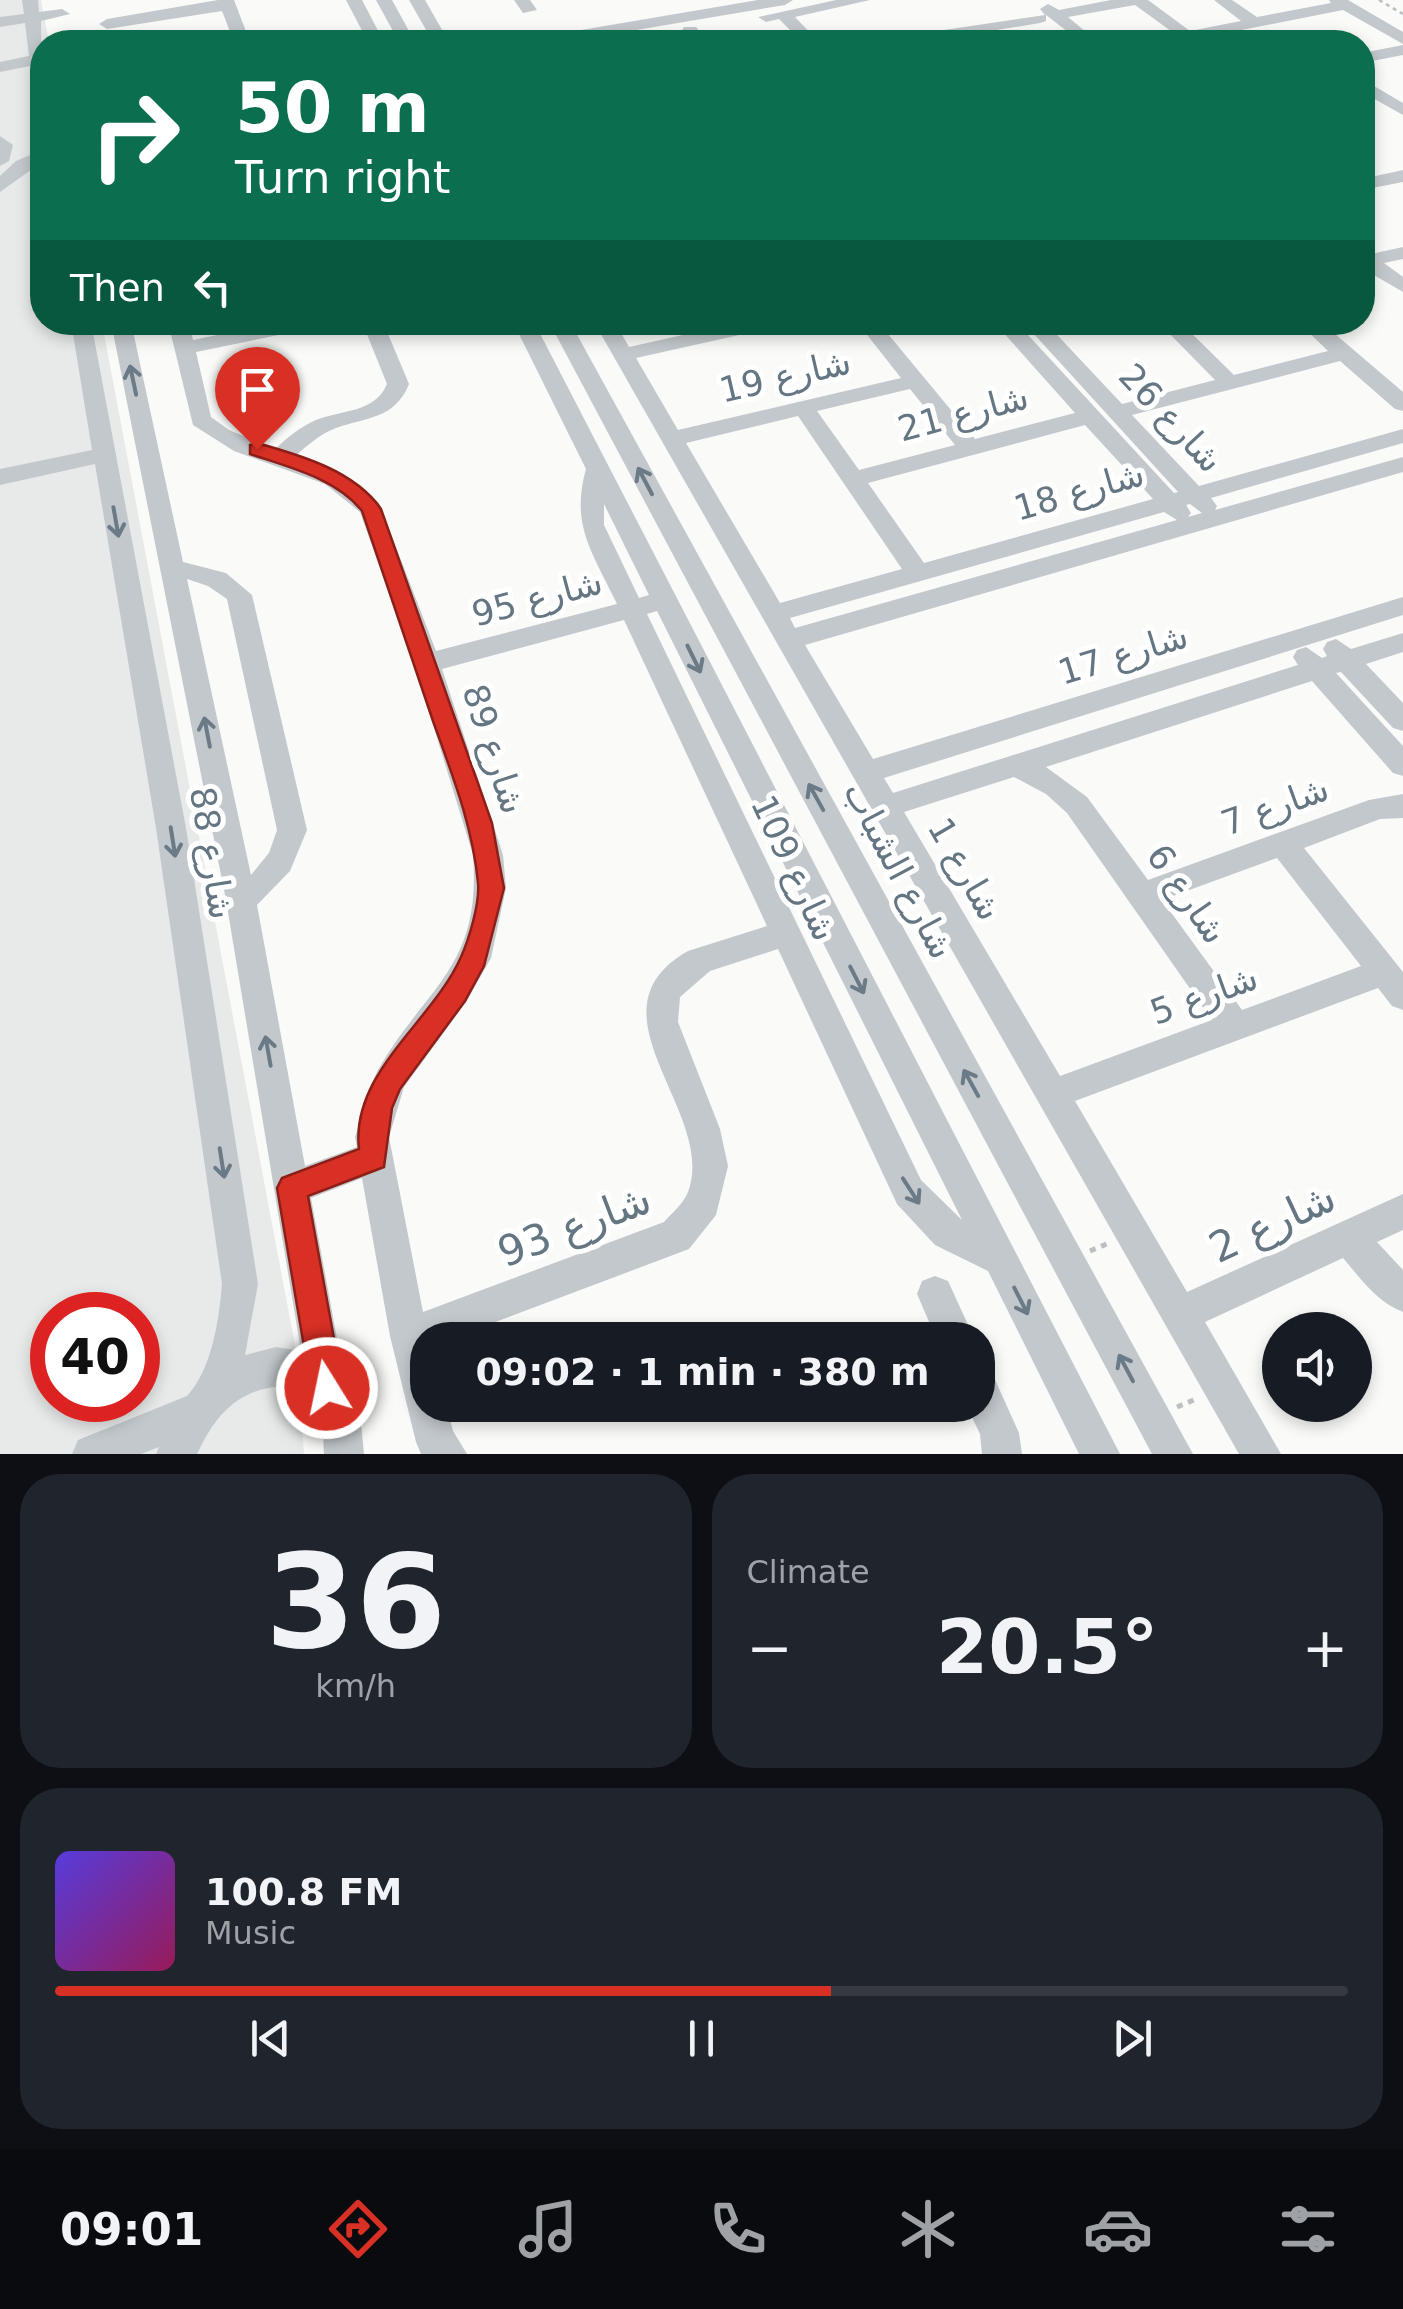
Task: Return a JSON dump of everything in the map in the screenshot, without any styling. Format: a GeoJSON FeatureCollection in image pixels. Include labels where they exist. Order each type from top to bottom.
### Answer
{"type":"FeatureCollection","features":[{"type":"Feature","properties":{"kind":"street"},"geometry":{"type":"LineString","coordinates":[[30,0],[35,30]]}},
{"type":"Feature","properties":{"kind":"street"},"geometry":{"type":"LineString","coordinates":[[354,0],[370,30]]}},
{"type":"Feature","properties":{"kind":"street"},"geometry":{"type":"LineString","coordinates":[[384,0],[400,30]]}},
{"type":"Feature","properties":{"kind":"street"},"geometry":{"type":"LineString","coordinates":[[435,30],[421,7],[439,0]]}},
{"type":"Feature","properties":{"kind":"street"},"geometry":{"type":"LineString","coordinates":[[672,0],[691,30],[784,7],[862,0]]}},
{"type":"Feature","properties":{"kind":"street"},"geometry":{"type":"LineString","coordinates":[[1018,0],[1070,30]]}},
{"type":"Feature","properties":{"kind":"street"},"geometry":{"type":"LineString","coordinates":[[1037,0],[1059,30]]}},
{"type":"Feature","properties":{"kind":"street"},"geometry":{"type":"LineString","coordinates":[[991,30],[1137,0],[1179,30]]}},
{"type":"Feature","properties":{"kind":"street"},"geometry":{"type":"LineString","coordinates":[[1222,0],[1254,23]]}},
{"type":"Feature","properties":{"kind":"street"},"geometry":{"type":"LineString","coordinates":[[1368,0],[1403,17]]}},
{"type":"Feature","properties":{"kind":"street"},"geometry":{"type":"LineString","coordinates":[[1226,30],[1341,2],[1403,39]]}},
{"type":"Feature","properties":{"kind":"street"},"geometry":{"type":"LineString","coordinates":[[108,30],[106,18],[227,3],[237,30]]}},
{"type":"Feature","properties":{"kind":"street"},"geometry":{"type":"LineString","coordinates":[[784,7],[802,30]]}},
{"type":"Feature","properties":{"kind":"street"},"geometry":{"type":"LineString","coordinates":[[0,34],[62,14]]}},
{"type":"Feature","properties":{"kind":"street"},"geometry":{"type":"LineString","coordinates":[[0,22],[34,24]]}},
{"type":"Feature","properties":{"kind":"street"},"geometry":{"type":"LineString","coordinates":[[1375,55],[1403,50]]}},
{"type":"Feature","properties":{"kind":"street"},"geometry":{"type":"LineString","coordinates":[[0,67],[30,61]]}},
{"type":"Feature","properties":{"kind":"street"},"geometry":{"type":"LineString","coordinates":[[0,141],[4,144],[0,161]]}},
{"type":"Feature","properties":{"kind":"street"},"geometry":{"type":"LineString","coordinates":[[0,186],[30,161]]}},
{"type":"Feature","properties":{"kind":"street"},"geometry":{"type":"LineString","coordinates":[[1375,168],[1403,162]]}},
{"type":"Feature","properties":{"kind":"street"},"geometry":{"type":"LineString","coordinates":[[1375,183],[1403,176]]}},
{"type":"Feature","properties":{"kind":"street"},"geometry":{"type":"LineString","coordinates":[[1375,260],[1403,253]]}},
{"type":"Feature","properties":{"kind":"street"},"geometry":{"type":"LineString","coordinates":[[1375,268],[1403,286]]}},
{"type":"Feature","properties":{"kind":"street","name":"شارع 88"},"geometry":{"type":"LineString","coordinates":[[83,335],[171,828],[240,1284],[231,1347],[176,1454]]}},
{"type":"Feature","properties":{"kind":"street","name":"شارع 88"},"geometry":{"type":"LineString","coordinates":[[124,335],[241,900],[327,1388],[341,1417],[344,1454]]}},
{"type":"Feature","properties":{"kind":"street","name":"شارع 89"},"geometry":{"type":"LineString","coordinates":[[182,335],[201,420],[233,441],[344,484],[371,509],[480,823],[491,888],[474,958],[456,992],[390,1080],[372,1136],[409,1336],[436,1442],[447,1454]]}},
{"type":"Feature","properties":{"kind":"street"},"geometry":{"type":"LineString","coordinates":[[281,457],[309,433],[375,411],[395,394],[398,384],[377,335]]}},
{"type":"Feature","properties":{"kind":"street"},"geometry":{"type":"LineString","coordinates":[[530,335],[1100,1454]]}},
{"type":"Feature","properties":{"kind":"street","name":"شارع الشباب"},"geometry":{"type":"LineString","coordinates":[[565,335],[1173,1454]]}},
{"type":"Feature","properties":{"kind":"street","name":"شارع 1"},"geometry":{"type":"LineString","coordinates":[[611,335],[1261,1454]]}},
{"type":"Feature","properties":{"kind":"street"},"geometry":{"type":"LineString","coordinates":[[623,355],[708,335]]}},
{"type":"Feature","properties":{"kind":"street"},"geometry":{"type":"LineString","coordinates":[[878,335],[970,448]]}},
{"type":"Feature","properties":{"kind":"street","name":"شارع 26"},"geometry":{"type":"LineString","coordinates":[[1016,335],[1191,525]]}},
{"type":"Feature","properties":{"kind":"street","name":"شارع 26"},"geometry":{"type":"LineString","coordinates":[[1045,335],[1217,518]]}},
{"type":"Feature","properties":{"kind":"street"},"geometry":{"type":"LineString","coordinates":[[1181,335],[1230,382]]}},
{"type":"Feature","properties":{"kind":"street"},"geometry":{"type":"LineString","coordinates":[[1323,335],[1403,404]]}},
{"type":"Feature","properties":{"kind":"street"},"geometry":{"type":"LineString","coordinates":[[1117,412],[1344,353]]}},
{"type":"Feature","properties":{"kind":"street","name":"شارع 19"},"geometry":{"type":"LineString","coordinates":[[672,439],[915,381]]}},
{"type":"Feature","properties":{"kind":"street"},"geometry":{"type":"LineString","coordinates":[[804,408],[918,573]]}},
{"type":"Feature","properties":{"kind":"street","name":"شارع 21"},"geometry":{"type":"LineString","coordinates":[[853,478],[1090,416]]}},
{"type":"Feature","properties":{"kind":"street","name":"شارع 18"},"geometry":{"type":"LineString","coordinates":[[781,627],[918,573],[1403,436]]}},
{"type":"Feature","properties":{"kind":"street"},"geometry":{"type":"LineString","coordinates":[[0,477],[151,460]]}},
{"type":"Feature","properties":{"kind":"street","name":"شارع 18"},"geometry":{"type":"LineString","coordinates":[[781,627],[1191,525],[1403,464]]}},
{"type":"Feature","properties":{"kind":"street","name":"شارع 109"},"geometry":{"type":"LineString","coordinates":[[598,467],[592,490],[592,525],[909,1192],[948,1232],[999,1258]]}},
{"type":"Feature","properties":{"kind":"street"},"geometry":{"type":"LineString","coordinates":[[643,554],[679,544]]}},
{"type":"Feature","properties":{"kind":"street"},"geometry":{"type":"LineString","coordinates":[[174,569],[201,572],[224,581],[240,595],[292,830],[286,856],[268,881],[241,900]]}},
{"type":"Feature","properties":{"kind":"street","name":"شارع 95"},"geometry":{"type":"LineString","coordinates":[[427,663],[664,600]]}},
{"type":"Feature","properties":{"kind":"street","name":"شارع 17"},"geometry":{"type":"LineString","coordinates":[[865,772],[1403,606]]}},
{"type":"Feature","properties":{"kind":"street"},"geometry":{"type":"LineString","coordinates":[[1320,632],[1403,721]]}},
{"type":"Feature","properties":{"kind":"street"},"geometry":{"type":"LineString","coordinates":[[1292,641],[1401,762]]}},
{"type":"Feature","properties":{"kind":"street","name":"شارع 17"},"geometry":{"type":"LineString","coordinates":[[886,808],[1403,642]]}},
{"type":"Feature","properties":{"kind":"street"},"geometry":{"type":"LineString","coordinates":[[1078,806],[1076,784],[1083,744]]}},
{"type":"Feature","properties":{"kind":"street","name":"شارع 7"},"geometry":{"type":"LineString","coordinates":[[1141,895],[1391,807],[1401,762]]}},
{"type":"Feature","properties":{"kind":"street","name":"شارع 6"},"geometry":{"type":"LineString","coordinates":[[1014,766],[1039,774],[1061,788],[1078,806],[1235,1026]]}},
{"type":"Feature","properties":{"kind":"street"},"geometry":{"type":"LineString","coordinates":[[1282,843],[1394,984]]}},
{"type":"Feature","properties":{"kind":"street","name":"شارع 93"},"geometry":{"type":"LineString","coordinates":[[409,1336],[676,1236],[696,1221],[709,1200],[712,1164],[660,1025],[663,1002],[671,983],[686,968],[784,934]]}},
{"type":"Feature","properties":{"kind":"street","name":"شارع 5"},"geometry":{"type":"LineString","coordinates":[[1052,1094],[1235,1026],[1394,984]]}},
{"type":"Feature","properties":{"kind":"street"},"geometry":{"type":"LineString","coordinates":[[292,1188],[374,1158]]}},
{"type":"Feature","properties":{"kind":"street","name":"شارع 2"},"geometry":{"type":"LineString","coordinates":[[1180,1314],[1403,1212]]}},
{"type":"Feature","properties":{"kind":"street"},"geometry":{"type":"LineString","coordinates":[[1348,1236],[1403,1294]]}},
{"type":"Feature","properties":{"kind":"street"},"geometry":{"type":"LineString","coordinates":[[935,1294],[948,1322]]}},
{"type":"Feature","properties":{"kind":"street"},"geometry":{"type":"LineString","coordinates":[[92,1454],[202,1404],[230,1379],[273,1366],[294,1368],[327,1388]]}},
{"type":"Feature","properties":{"kind":"street"},"geometry":{"type":"LineString","coordinates":[[995,1421],[1008,1447]]}},
{"type":"Feature","properties":{"kind":"path"},"geometry":{"type":"LineString","coordinates":[[1379,0],[1403,17]]}},
{"type":"Feature","properties":{"kind":"shaded area"},"geometry":{"type":"Polygon","coordinates":[[[0,0],[41,0],[47,30],[30,30],[30,335],[104,335],[297,1356],[304,1454],[0,1454],[0,0]]]}},
{"type":"Feature","properties":{"kind":"route"},"geometry":{"type":"LineString","coordinates":[[257,449],[344,484],[371,509],[480,823],[491,888],[474,958],[430,1030],[390,1080],[372,1136],[374,1158],[292,1188],[327,1388]]}}]}
